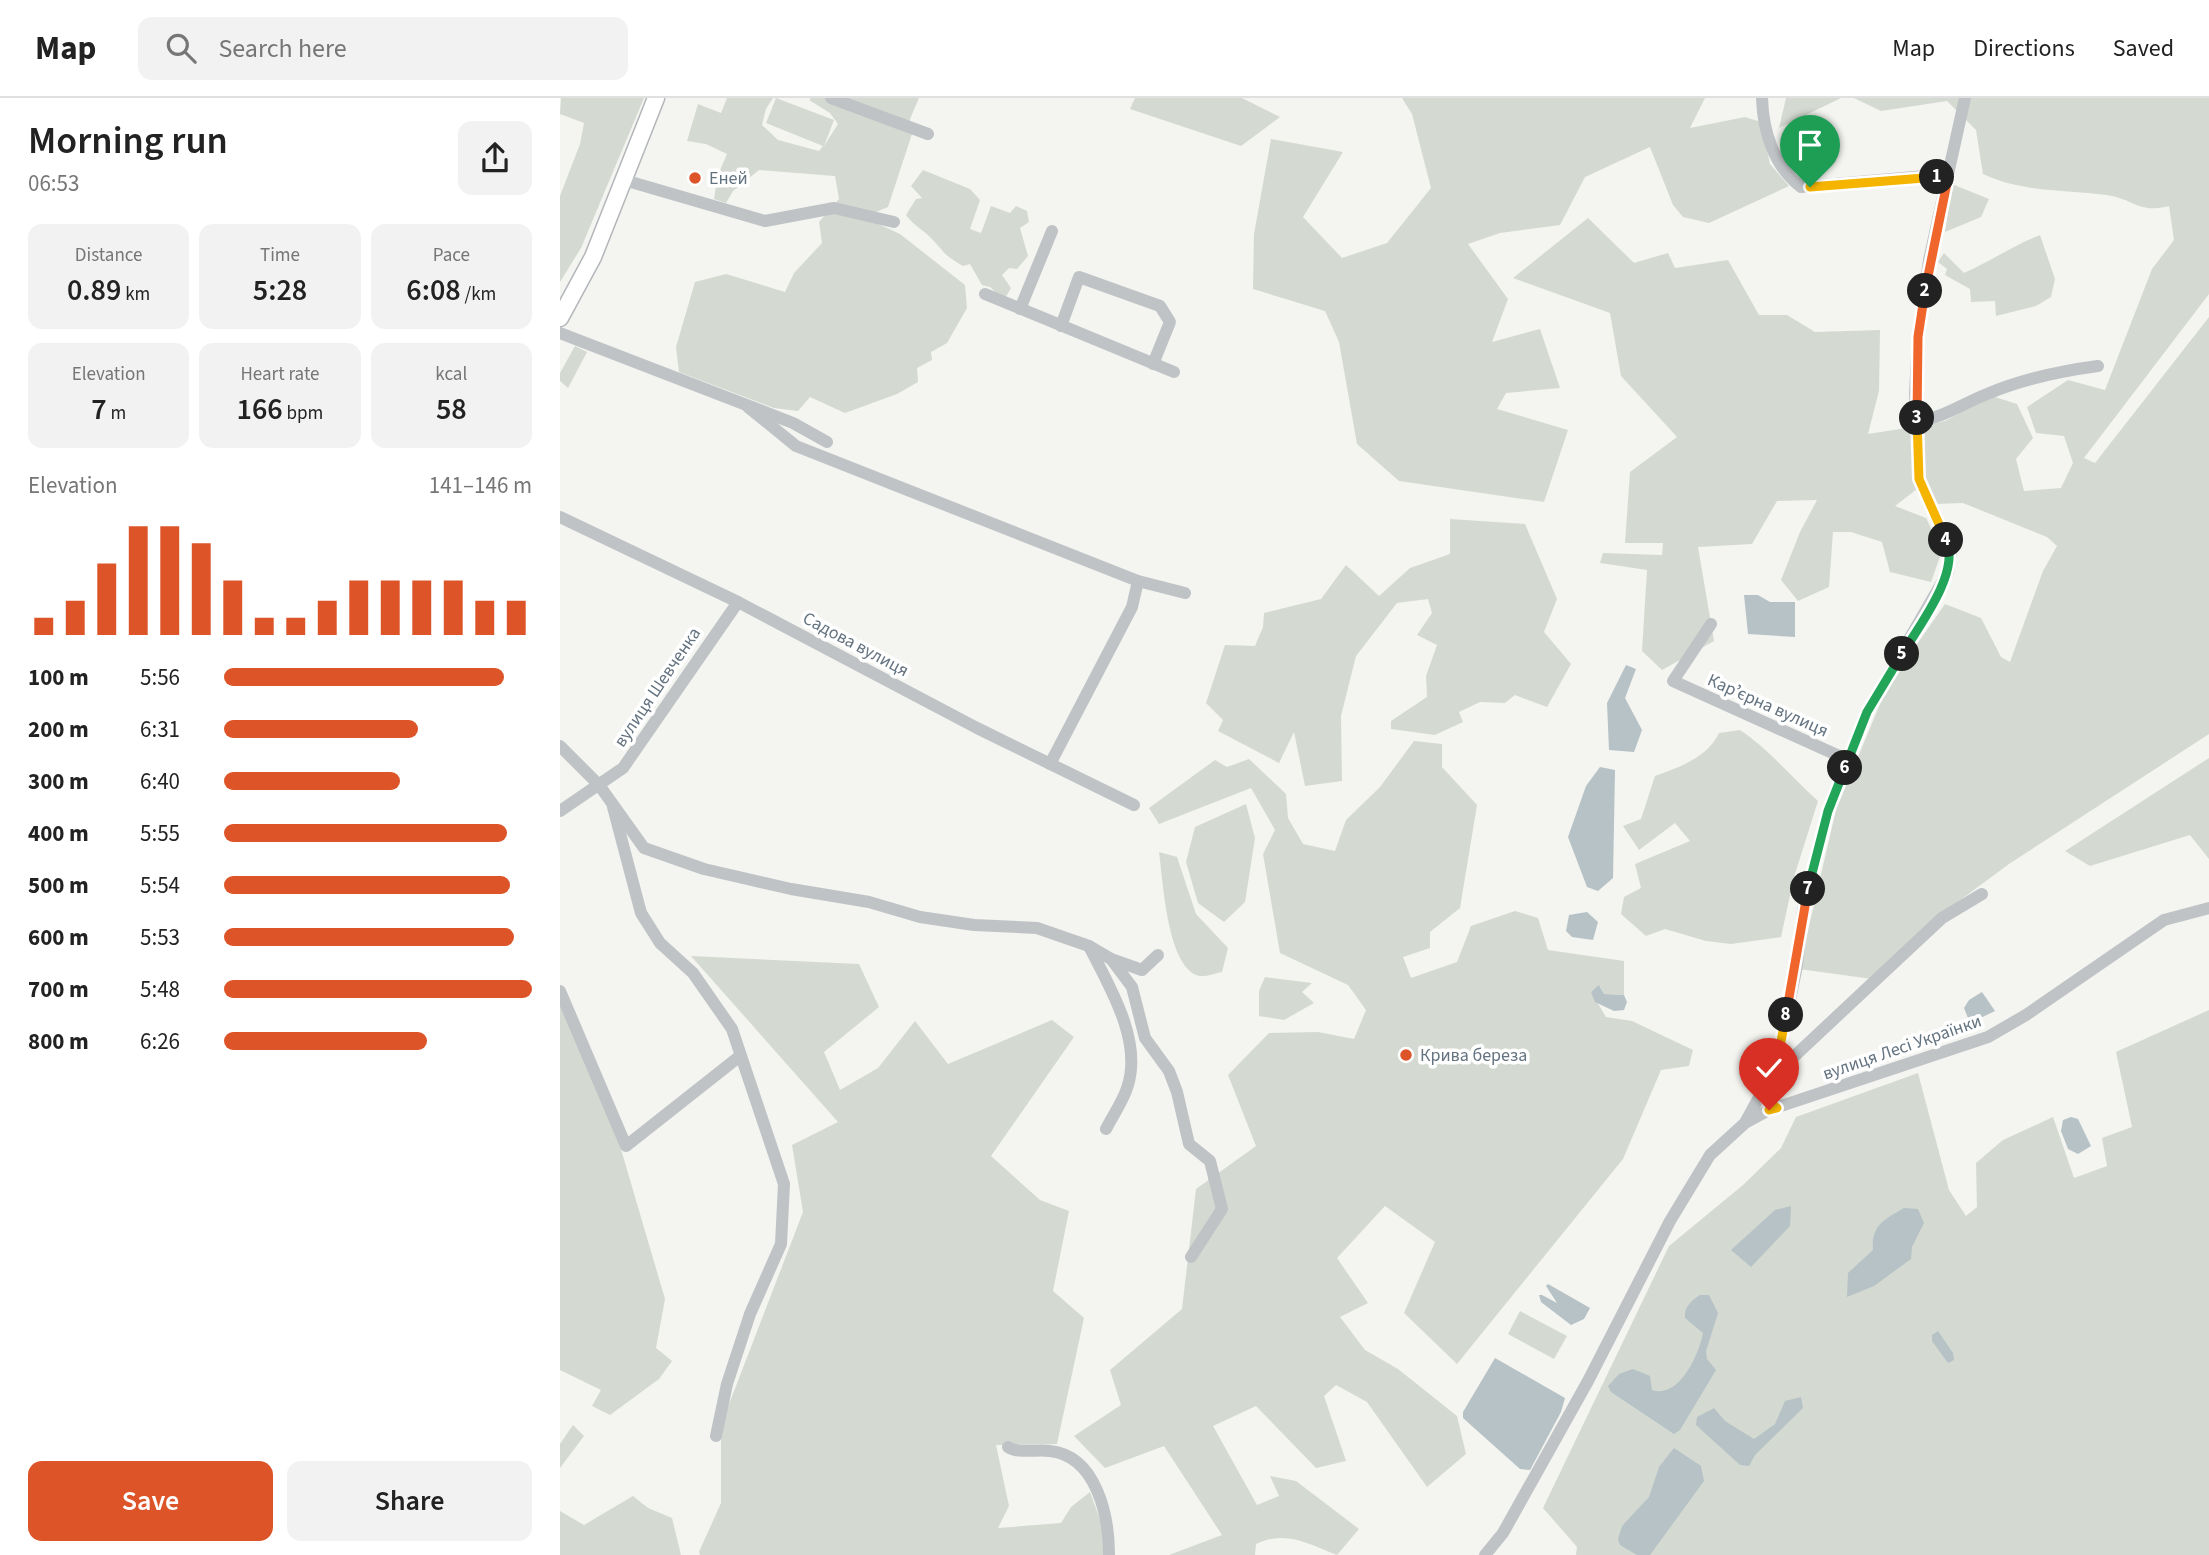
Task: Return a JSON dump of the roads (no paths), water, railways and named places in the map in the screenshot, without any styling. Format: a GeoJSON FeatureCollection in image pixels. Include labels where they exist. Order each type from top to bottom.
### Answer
{"type":"FeatureCollection","features":[{"type":"Feature","properties":{"kind":"main road"},"geometry":{"type":"LineString","coordinates":[[560,318],[593,257],[656,98]]}},
{"type":"Feature","properties":{"kind":"street"},"geometry":{"type":"LineString","coordinates":[[831,98],[928,134]]}},
{"type":"Feature","properties":{"kind":"street"},"geometry":{"type":"LineString","coordinates":[[1762,98],[1763,114],[1777,163],[1801,187],[1925,176],[1948,178]]}},
{"type":"Feature","properties":{"kind":"street"},"geometry":{"type":"LineString","coordinates":[[1848,760],[1867,712],[1948,572],[1951,550],[1919,479],[1915,393],[1918,337],[1929,260],[1965,98]]}},
{"type":"Feature","properties":{"kind":"street"},"geometry":{"type":"LineString","coordinates":[[624,180],[765,221],[834,208],[894,222]]}},
{"type":"Feature","properties":{"kind":"street"},"geometry":{"type":"LineString","coordinates":[[1020,309],[1052,231]]}},
{"type":"Feature","properties":{"kind":"street"},"geometry":{"type":"LineString","coordinates":[[1061,326],[1079,277],[1160,306],[1170,322],[1153,364]]}},
{"type":"Feature","properties":{"kind":"street"},"geometry":{"type":"LineString","coordinates":[[985,294],[1174,372]]}},
{"type":"Feature","properties":{"kind":"street"},"geometry":{"type":"LineString","coordinates":[[560,333],[793,423],[827,442]]}},
{"type":"Feature","properties":{"kind":"street"},"geometry":{"type":"LineString","coordinates":[[1917,422],[1942,418],[1986,394],[2042,376],[2098,366]]}},
{"type":"Feature","properties":{"kind":"street"},"geometry":{"type":"LineString","coordinates":[[748,407],[796,446],[1138,581],[1185,593]]}},
{"type":"Feature","properties":{"kind":"street","name":"Садова вулиця"},"geometry":{"type":"LineString","coordinates":[[560,517],[738,602],[1050,764],[1134,804]]}},
{"type":"Feature","properties":{"kind":"street"},"geometry":{"type":"LineString","coordinates":[[1050,764],[1132,607],[1138,581]]}},
{"type":"Feature","properties":{"kind":"street","name":"вулиця Шевченка"},"geometry":{"type":"LineString","coordinates":[[599,785],[623,768],[738,602]]}},
{"type":"Feature","properties":{"kind":"street","name":"Карʼєрна вулиця"},"geometry":{"type":"LineString","coordinates":[[1711,624],[1673,681],[1848,760]]}},
{"type":"Feature","properties":{"kind":"street"},"geometry":{"type":"LineString","coordinates":[[560,746],[599,785],[644,848],[704,869],[791,889],[869,902],[920,917],[974,925],[1037,928],[1089,946],[1137,971],[1151,964],[1158,955]]}},
{"type":"Feature","properties":{"kind":"street","name":"вулиця Лесі Українки"},"geometry":{"type":"LineString","coordinates":[[1745,1123],[1766,1085],[1779,1052],[1795,975],[1803,910],[1828,811],[1848,760]]}},
{"type":"Feature","properties":{"kind":"street"},"geometry":{"type":"LineString","coordinates":[[560,811],[599,785]]}},
{"type":"Feature","properties":{"kind":"street"},"geometry":{"type":"LineString","coordinates":[[612,803],[641,913],[660,943],[693,973],[732,1029],[784,1184],[782,1244],[750,1314],[727,1384],[716,1436]]}},
{"type":"Feature","properties":{"kind":"street"},"geometry":{"type":"LineString","coordinates":[[625,860],[644,848]]}},
{"type":"Feature","properties":{"kind":"street"},"geometry":{"type":"LineString","coordinates":[[1777,1108],[1767,1100],[1766,1085],[1942,918],[1982,894]]}},
{"type":"Feature","properties":{"kind":"street","name":"вулиця Лесі Українки"},"geometry":{"type":"LineString","coordinates":[[1485,1555],[1503,1534],[1677,1210],[1710,1155],[1745,1123],[1777,1108],[1988,1037],[2026,1016],[2164,920],[2209,908]]}},
{"type":"Feature","properties":{"kind":"street"},"geometry":{"type":"LineString","coordinates":[[1089,946],[1124,1024],[1131,1062],[1128,1086],[1106,1129]]}},
{"type":"Feature","properties":{"kind":"street"},"geometry":{"type":"LineString","coordinates":[[1111,959],[1132,987],[1146,1038],[1169,1071],[1177,1092],[1189,1144],[1210,1161],[1222,1209],[1191,1258]]}},
{"type":"Feature","properties":{"kind":"street"},"geometry":{"type":"LineString","coordinates":[[560,991],[626,1146],[740,1056]]}},
{"type":"Feature","properties":{"kind":"street"},"geometry":{"type":"LineString","coordinates":[[1008,1447],[1013,1451],[1069,1454],[1078,1460],[1106,1511],[1109,1555]]}},
{"type":"Feature","properties":{"kind":"place","name":"Еней"},"geometry":{"type":"Point","coordinates":[695,178]}},
{"type":"Feature","properties":{"kind":"place","name":"Крива береза"},"geometry":{"type":"Point","coordinates":[1406,1055]}}]}
